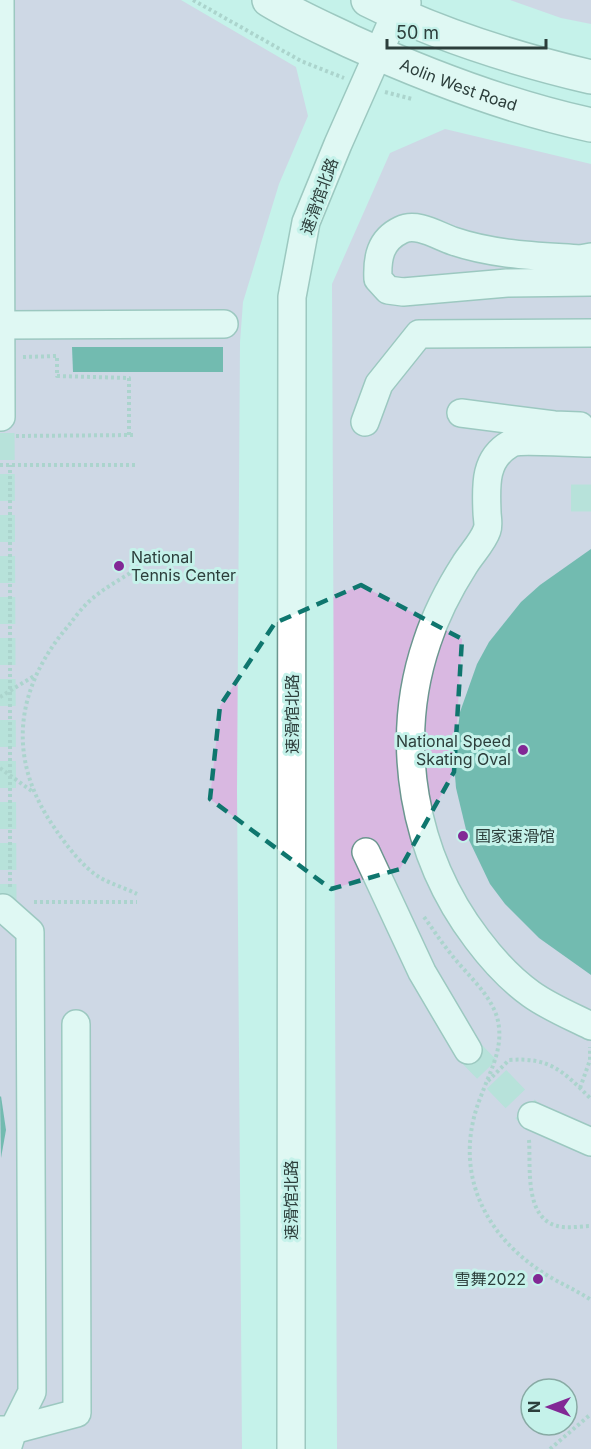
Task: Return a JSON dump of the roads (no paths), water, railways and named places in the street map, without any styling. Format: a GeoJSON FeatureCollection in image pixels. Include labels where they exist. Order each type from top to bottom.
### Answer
{"type":"FeatureCollection","features":[{"type":"Feature","properties":{"kind":"main road","name":"Aolin West Road"},"geometry":{"type":"LineString","coordinates":[[269,0],[291,13],[377,53],[474,92],[591,125]]}},
{"type":"Feature","properties":{"kind":"main road"},"geometry":{"type":"LineString","coordinates":[[390,6],[473,44],[591,77]]}},
{"type":"Feature","properties":{"kind":"street"},"geometry":{"type":"LineString","coordinates":[[0,0],[2,357],[6,426]]}},
{"type":"Feature","properties":{"kind":"street","name":"速滑馆北路"},"geometry":{"type":"LineString","coordinates":[[291,1449],[292,297],[306,222],[377,53],[390,6]]}},
{"type":"Feature","properties":{"kind":"street"},"geometry":{"type":"LineString","coordinates":[[591,257],[580,259],[506,253],[455,242],[421,229],[403,228],[385,241],[377,261],[378,279],[388,290],[403,292],[507,283],[591,282]]}},
{"type":"Feature","properties":{"kind":"street"},"geometry":{"type":"LineString","coordinates":[[2,325],[224,324]]}},
{"type":"Feature","properties":{"kind":"street"},"geometry":{"type":"LineString","coordinates":[[365,422],[378,384],[419,334],[591,333]]}},
{"type":"Feature","properties":{"kind":"street"},"geometry":{"type":"LineString","coordinates":[[462,413],[554,425],[591,426]]}},
{"type":"Feature","properties":{"kind":"street"},"geometry":{"type":"LineString","coordinates":[[591,443],[512,442],[493,457],[486,478],[487,529],[436,616],[418,670],[410,756],[413,787],[427,847],[452,902],[469,928],[494,960],[532,995],[591,1026]]}},
{"type":"Feature","properties":{"kind":"street"},"geometry":{"type":"LineString","coordinates":[[366,852],[422,972],[468,1050]]}},
{"type":"Feature","properties":{"kind":"street"},"geometry":{"type":"LineString","coordinates":[[7,1436],[32,1392],[30,932],[8,899]]}},
{"type":"Feature","properties":{"kind":"street"},"geometry":{"type":"LineString","coordinates":[[7,1436],[77,1413],[76,1024]]}},
{"type":"Feature","properties":{"kind":"street"},"geometry":{"type":"LineString","coordinates":[[532,1116],[591,1142]]}},
{"type":"Feature","properties":{"kind":"tunnel"},"geometry":{"type":"LineString","coordinates":[[0,908],[3,908],[1,417]]}},
{"type":"Feature","properties":{"kind":"tunnel"},"geometry":{"type":"LineString","coordinates":[[571,498],[591,498]]}},
{"type":"Feature","properties":{"kind":"tunnel"},"geometry":{"type":"LineString","coordinates":[[468,1050],[532,1116]]}},
{"type":"Feature","properties":{"kind":"place","name":"National Tennis Center"},"geometry":{"type":"Point","coordinates":[119,566]}},
{"type":"Feature","properties":{"kind":"place","name":"National Speed Skating Oval"},"geometry":{"type":"Point","coordinates":[523,750]}},
{"type":"Feature","properties":{"kind":"place","name":"国家速滑馆"},"geometry":{"type":"Point","coordinates":[463,836]}},
{"type":"Feature","properties":{"kind":"place","name":"雪舞2022"},"geometry":{"type":"Point","coordinates":[538,1279]}}]}
